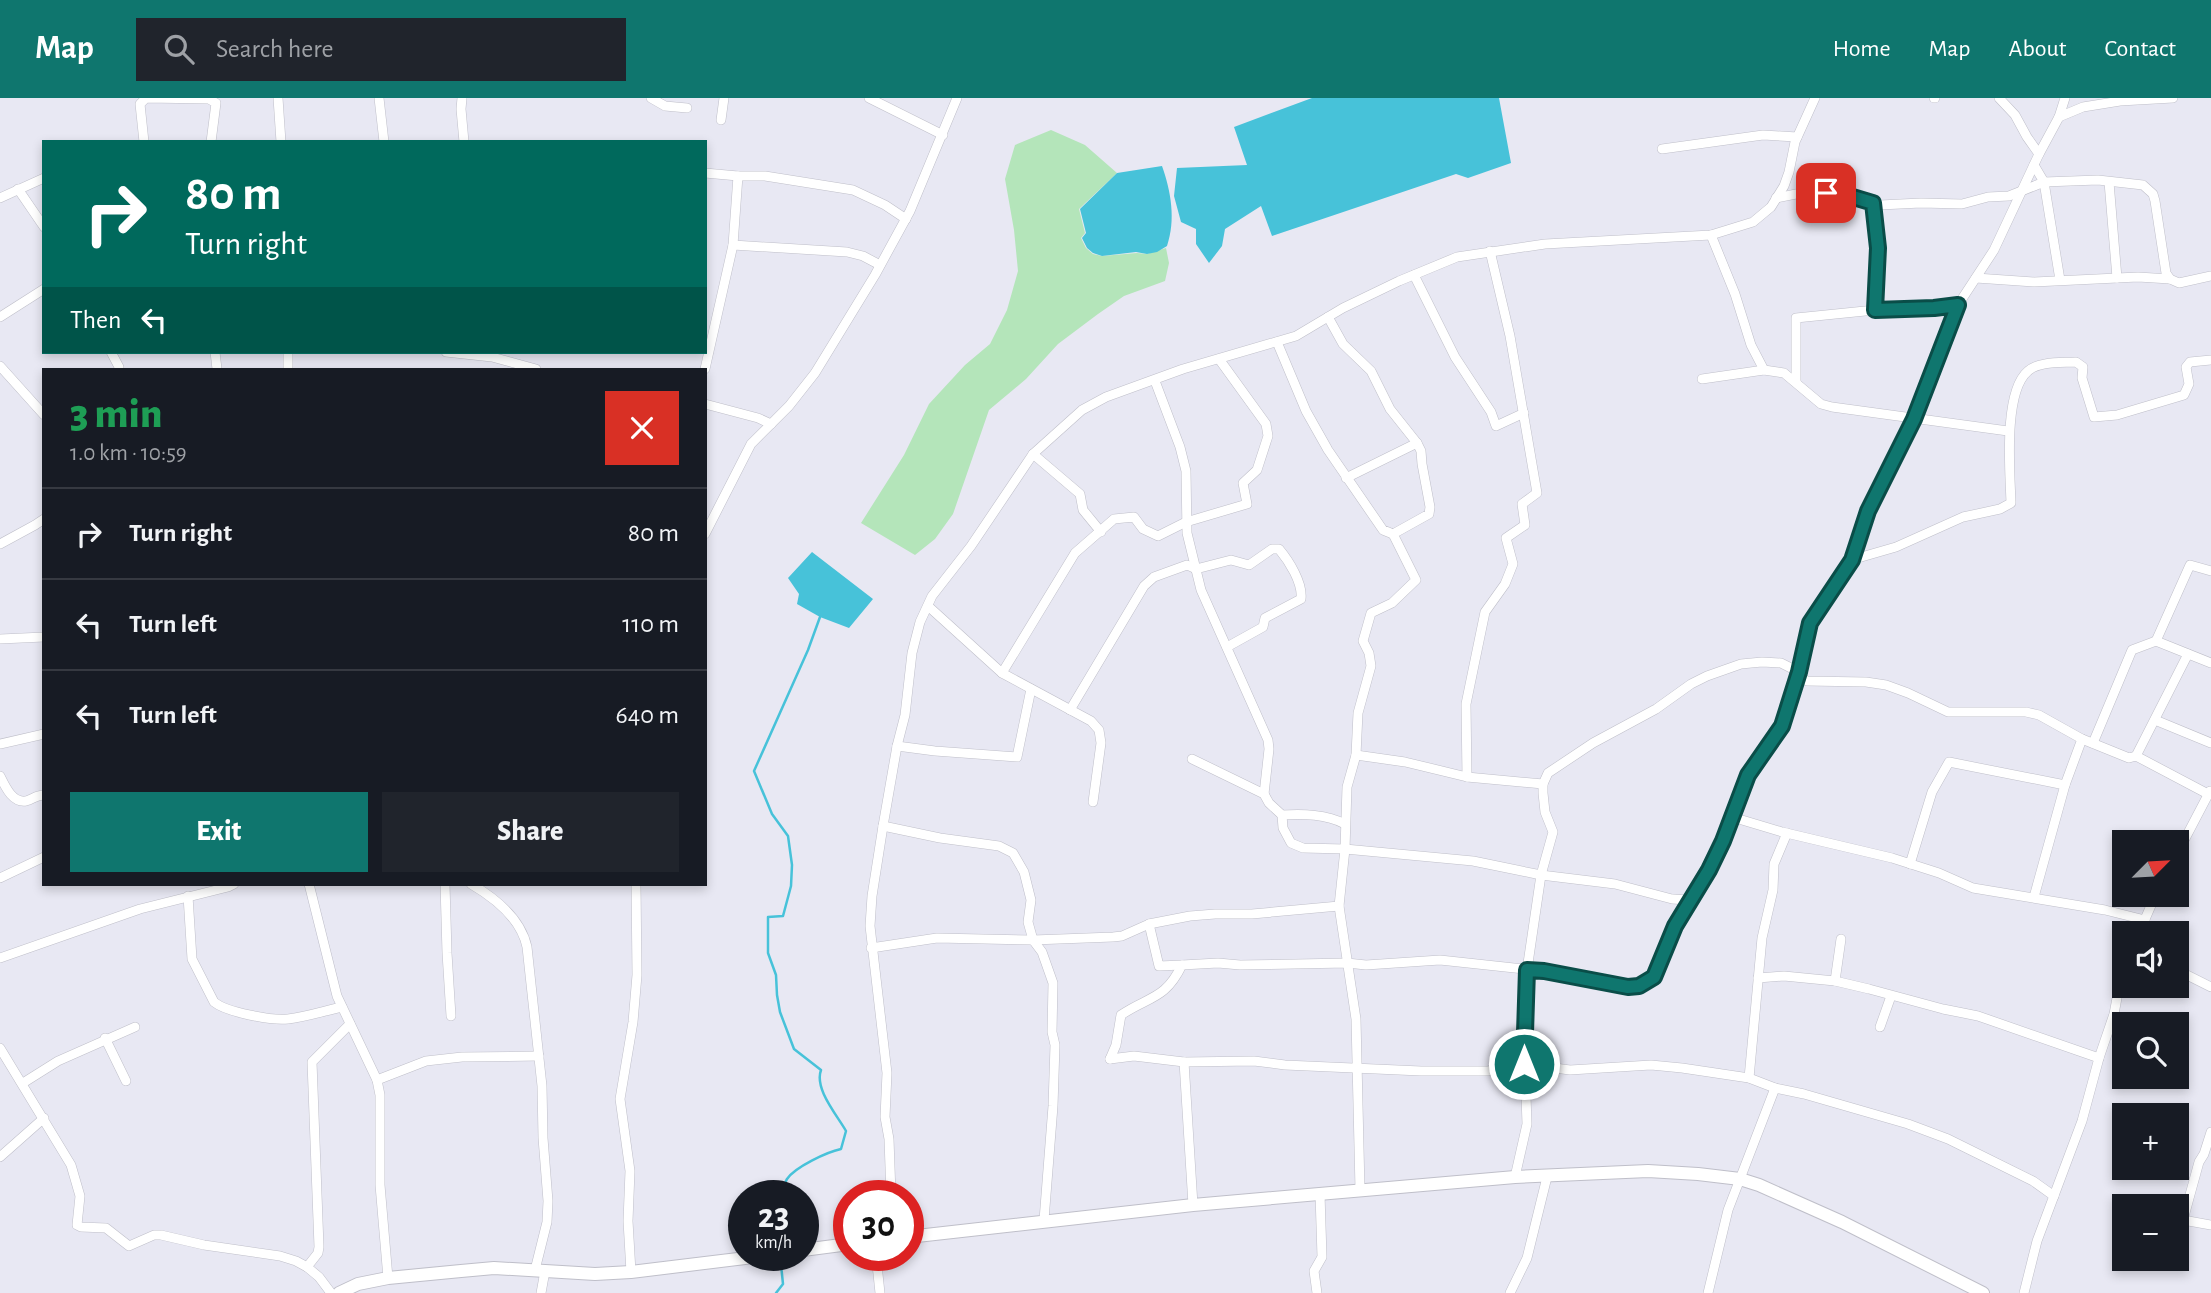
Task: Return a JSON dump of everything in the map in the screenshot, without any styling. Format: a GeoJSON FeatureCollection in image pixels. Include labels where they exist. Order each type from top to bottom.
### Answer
{"type":"FeatureCollection","features":[{"type":"Feature","properties":{"kind":"main road"},"geometry":{"type":"LineString","coordinates":[[924,1235],[993,1229],[1044,1220],[1360,1190],[1515,1177],[1648,1171],[1740,1179],[1759,1185],[1842,1222],[1983,1293]]}},
{"type":"Feature","properties":{"kind":"main road"},"geometry":{"type":"LineString","coordinates":[[339,1293],[358,1284],[388,1278],[494,1268],[595,1275],[728,1260]]}},
{"type":"Feature","properties":{"kind":"main road"},"geometry":{"type":"LineString","coordinates":[[383,1293],[388,1278]]}},
{"type":"Feature","properties":{"kind":"street"},"geometry":{"type":"LineString","coordinates":[[144,140],[140,104],[146,98],[209,100],[216,103],[211,140]]}},
{"type":"Feature","properties":{"kind":"street"},"geometry":{"type":"LineString","coordinates":[[278,98],[281,140]]}},
{"type":"Feature","properties":{"kind":"street"},"geometry":{"type":"LineString","coordinates":[[379,98],[384,140]]}},
{"type":"Feature","properties":{"kind":"street"},"geometry":{"type":"LineString","coordinates":[[462,98],[464,140]]}},
{"type":"Feature","properties":{"kind":"street"},"geometry":{"type":"LineString","coordinates":[[651,98],[665,106],[687,107]]}},
{"type":"Feature","properties":{"kind":"street"},"geometry":{"type":"LineString","coordinates":[[721,120],[724,98]]}},
{"type":"Feature","properties":{"kind":"street"},"geometry":{"type":"LineString","coordinates":[[869,98],[943,135]]}},
{"type":"Feature","properties":{"kind":"street"},"geometry":{"type":"LineString","coordinates":[[707,530],[751,444],[789,406],[815,373],[880,265],[906,219],[957,98]]}},
{"type":"Feature","properties":{"kind":"street"},"geometry":{"type":"LineString","coordinates":[[890,1180],[885,1117],[887,1073],[870,926],[872,896],[897,746],[905,715],[912,653],[920,622],[932,596],[971,546],[1033,454],[1082,410],[1106,397],[1183,369],[1296,336],[1328,317],[1457,257],[1545,244],[1711,235],[1753,222],[1770,207],[1784,186],[1797,137],[1815,98]]}},
{"type":"Feature","properties":{"kind":"street"},"geometry":{"type":"LineString","coordinates":[[1999,98],[2015,115],[2039,154]]}},
{"type":"Feature","properties":{"kind":"street"},"geometry":{"type":"LineString","coordinates":[[1149,924],[1159,966],[1218,963],[1366,965],[1440,960],[1554,972],[1615,986],[1639,986],[1654,977],[1675,926],[1709,870],[1748,775],[1782,726],[1799,672],[1810,623],[1852,560],[1868,511],[1914,419],[1958,305],[1994,250],[2059,117],[2064,98]]}},
{"type":"Feature","properties":{"kind":"street"},"geometry":{"type":"LineString","coordinates":[[2059,117],[2083,107],[2120,101],[2173,98]]}},
{"type":"Feature","properties":{"kind":"street"},"geometry":{"type":"LineString","coordinates":[[1662,149],[1763,135],[1797,137]]}},
{"type":"Feature","properties":{"kind":"street"},"geometry":{"type":"LineString","coordinates":[[2034,164],[2044,182],[2060,280]]}},
{"type":"Feature","properties":{"kind":"street"},"geometry":{"type":"LineString","coordinates":[[1789,172],[1793,184],[1801,193]]}},
{"type":"Feature","properties":{"kind":"street"},"geometry":{"type":"LineString","coordinates":[[707,173],[765,176],[853,190],[906,219]]}},
{"type":"Feature","properties":{"kind":"street"},"geometry":{"type":"LineString","coordinates":[[705,368],[733,245],[738,176]]}},
{"type":"Feature","properties":{"kind":"street"},"geometry":{"type":"LineString","coordinates":[[0,198],[42,179]]}},
{"type":"Feature","properties":{"kind":"street"},"geometry":{"type":"LineString","coordinates":[[1776,198],[1819,192],[1853,197],[1880,205],[1962,204],[1988,197],[2009,196],[2044,182],[2143,185],[2153,194],[2166,272],[2170,279]]}},
{"type":"Feature","properties":{"kind":"street"},"geometry":{"type":"LineString","coordinates":[[2109,182],[2117,278]]}},
{"type":"Feature","properties":{"kind":"street"},"geometry":{"type":"LineString","coordinates":[[18,189],[42,224]]}},
{"type":"Feature","properties":{"kind":"street"},"geometry":{"type":"LineString","coordinates":[[1873,203],[1878,248],[1875,310]]}},
{"type":"Feature","properties":{"kind":"street"},"geometry":{"type":"LineString","coordinates":[[1711,235],[1763,370]]}},
{"type":"Feature","properties":{"kind":"street"},"geometry":{"type":"LineString","coordinates":[[733,245],[847,252],[863,256],[880,265]]}},
{"type":"Feature","properties":{"kind":"street"},"geometry":{"type":"LineString","coordinates":[[1467,777],[1466,704],[1485,612],[1505,584],[1513,564],[1506,538],[1525,525],[1522,504],[1537,493],[1510,336],[1490,251]]}},
{"type":"Feature","properties":{"kind":"street"},"geometry":{"type":"LineString","coordinates":[[1414,275],[1455,357],[1491,412],[1496,426],[1524,413]]}},
{"type":"Feature","properties":{"kind":"street"},"geometry":{"type":"LineString","coordinates":[[1976,278],[2034,282],[2117,278],[2170,279],[2179,283],[2211,276]]}},
{"type":"Feature","properties":{"kind":"street"},"geometry":{"type":"LineString","coordinates":[[0,317],[42,290]]}},
{"type":"Feature","properties":{"kind":"street"},"geometry":{"type":"LineString","coordinates":[[1796,382],[1796,318],[1958,305]]}},
{"type":"Feature","properties":{"kind":"street"},"geometry":{"type":"LineString","coordinates":[[1328,317],[1343,344],[1371,371],[1391,409],[1418,443],[1421,452],[1429,513],[1393,534]]}},
{"type":"Feature","properties":{"kind":"street"},"geometry":{"type":"LineString","coordinates":[[1277,342],[1306,411],[1346,478],[1383,530],[1393,534],[1416,580],[1392,603],[1371,613],[1363,641],[1371,666],[1358,713],[1356,755],[1347,788],[1345,849],[1339,906],[1356,1019],[1360,1190]]}},
{"type":"Feature","properties":{"kind":"street"},"geometry":{"type":"LineString","coordinates":[[112,354],[118,367]]}},
{"type":"Feature","properties":{"kind":"street"},"geometry":{"type":"LineString","coordinates":[[464,354],[492,357],[532,368]]}},
{"type":"Feature","properties":{"kind":"street"},"geometry":{"type":"LineString","coordinates":[[1002,673],[1075,553],[1114,519],[1135,517],[1143,529],[1158,536],[1186,522],[1247,504],[1242,483],[1257,470],[1268,436],[1263,418],[1219,359]]}},
{"type":"Feature","properties":{"kind":"street"},"geometry":{"type":"LineString","coordinates":[[1852,560],[1896,547],[1963,517],[2000,509],[2011,503],[2008,431],[2016,394],[2029,370],[2038,366],[2076,362],[2080,364],[2083,367],[2082,378],[2094,417],[2117,415],[2184,395],[2189,384],[2186,366],[2190,362],[2211,359]]}},
{"type":"Feature","properties":{"kind":"street"},"geometry":{"type":"LineString","coordinates":[[0,366],[42,413]]}},
{"type":"Feature","properties":{"kind":"street"},"geometry":{"type":"LineString","coordinates":[[1702,379],[1763,370],[1784,373],[1821,404],[1832,407],[2008,431]]}},
{"type":"Feature","properties":{"kind":"street"},"geometry":{"type":"LineString","coordinates":[[1155,381],[1180,447],[1186,471],[1187,533],[1201,590],[1268,740],[1264,794]]}},
{"type":"Feature","properties":{"kind":"street"},"geometry":{"type":"LineString","coordinates":[[707,405],[771,424]]}},
{"type":"Feature","properties":{"kind":"street"},"geometry":{"type":"LineString","coordinates":[[1346,478],[1418,443]]}},
{"type":"Feature","properties":{"kind":"street"},"geometry":{"type":"LineString","coordinates":[[1033,454],[1080,494],[1083,510],[1101,532]]}},
{"type":"Feature","properties":{"kind":"street"},"geometry":{"type":"LineString","coordinates":[[0,544],[42,520]]}},
{"type":"Feature","properties":{"kind":"street"},"geometry":{"type":"LineString","coordinates":[[1070,710],[1144,586],[1154,577],[1187,565],[1196,569],[1231,561],[1249,565],[1272,549],[1279,549],[1302,590],[1301,599],[1265,618],[1263,627],[1227,647]]}},
{"type":"Feature","properties":{"kind":"street"},"geometry":{"type":"LineString","coordinates":[[2156,641],[2190,565],[2211,571]]}},
{"type":"Feature","properties":{"kind":"street"},"geometry":{"type":"LineString","coordinates":[[928,606],[1002,673],[1091,720],[1099,730],[1101,743],[1093,802]]}},
{"type":"Feature","properties":{"kind":"street"},"geometry":{"type":"LineString","coordinates":[[0,639],[42,637]]}},
{"type":"Feature","properties":{"kind":"street"},"geometry":{"type":"LineString","coordinates":[[2093,743],[2132,650],[2156,641],[2211,663]]}},
{"type":"Feature","properties":{"kind":"street"},"geometry":{"type":"LineString","coordinates":[[2136,756],[2188,654]]}},
{"type":"Feature","properties":{"kind":"street"},"geometry":{"type":"LineString","coordinates":[[1515,1177],[1527,1124],[1524,1064],[1527,970],[1541,875],[1553,832],[1545,812],[1544,784],[1548,773],[1559,765],[1656,709],[1691,684],[1741,664],[1781,663],[1799,672],[1807,681],[1886,685],[1948,712],[2026,712],[2048,719],[2082,738],[2129,758],[2136,756],[2209,792],[2189,831]]}},
{"type":"Feature","properties":{"kind":"street"},"geometry":{"type":"LineString","coordinates":[[897,746],[1017,757],[1031,689]]}},
{"type":"Feature","properties":{"kind":"street"},"geometry":{"type":"LineString","coordinates":[[2155,720],[2211,743]]}},
{"type":"Feature","properties":{"kind":"street"},"geometry":{"type":"LineString","coordinates":[[0,744],[42,734]]}},
{"type":"Feature","properties":{"kind":"street"},"geometry":{"type":"LineString","coordinates":[[2034,897],[2065,785],[2082,738]]}},
{"type":"Feature","properties":{"kind":"street"},"geometry":{"type":"LineString","coordinates":[[1356,755],[1405,762],[1467,777],[1544,784]]}},
{"type":"Feature","properties":{"kind":"street"},"geometry":{"type":"LineString","coordinates":[[1192,759],[1264,794],[1282,815],[1320,816],[1345,824]]}},
{"type":"Feature","properties":{"kind":"street"},"geometry":{"type":"LineString","coordinates":[[1910,864],[1933,792],[1950,762],[2065,785]]}},
{"type":"Feature","properties":{"kind":"street"},"geometry":{"type":"LineString","coordinates":[[0,776],[11,795],[18,800],[25,801],[42,795]]}},
{"type":"Feature","properties":{"kind":"street"},"geometry":{"type":"LineString","coordinates":[[1282,815],[1283,828],[1296,847],[1473,860],[1541,875],[1592,880],[1672,899],[1689,900]]}},
{"type":"Feature","properties":{"kind":"street"},"geometry":{"type":"LineString","coordinates":[[1732,817],[1892,858],[1939,873],[1973,888],[2034,897],[2145,920],[2150,907]]}},
{"type":"Feature","properties":{"kind":"street"},"geometry":{"type":"LineString","coordinates":[[883,826],[940,838],[999,846],[1013,853],[1024,872],[1031,900],[1028,922],[1033,940],[1042,953],[1053,983],[1053,1106],[1044,1220]]}},
{"type":"Feature","properties":{"kind":"street"},"geometry":{"type":"LineString","coordinates":[[1749,1078],[1762,938],[1773,891],[1774,864],[1787,833]]}},
{"type":"Feature","properties":{"kind":"street"},"geometry":{"type":"LineString","coordinates":[[0,878],[42,858]]}},
{"type":"Feature","properties":{"kind":"street"},"geometry":{"type":"LineString","coordinates":[[0,958],[139,909],[230,886]]}},
{"type":"Feature","properties":{"kind":"street"},"geometry":{"type":"LineString","coordinates":[[310,886],[337,996],[377,1080],[380,1095],[381,1208],[388,1278]]}},
{"type":"Feature","properties":{"kind":"street"},"geometry":{"type":"LineString","coordinates":[[445,886],[451,1016]]}},
{"type":"Feature","properties":{"kind":"street"},"geometry":{"type":"LineString","coordinates":[[475,886],[491,895],[524,934],[539,1056],[548,1201],[540,1270],[541,1293]]}},
{"type":"Feature","properties":{"kind":"street"},"geometry":{"type":"LineString","coordinates":[[631,1272],[628,1221],[630,1171],[620,1099],[633,1022],[637,975],[636,886]]}},
{"type":"Feature","properties":{"kind":"street"},"geometry":{"type":"LineString","coordinates":[[188,896],[192,959],[217,1005],[238,1012],[280,1019],[342,1007]]}},
{"type":"Feature","properties":{"kind":"street"},"geometry":{"type":"LineString","coordinates":[[871,948],[937,938],[1033,940],[1122,936],[1149,924],[1215,914],[1251,914],[1339,906]]}},
{"type":"Feature","properties":{"kind":"street"},"geometry":{"type":"LineString","coordinates":[[1835,981],[1841,939]]}},
{"type":"Feature","properties":{"kind":"street"},"geometry":{"type":"LineString","coordinates":[[1182,965],[1174,983],[1154,999],[1139,1003],[1121,1015],[1116,1045],[1110,1059],[1134,1056],[1184,1062],[1254,1061],[1390,1070],[1473,1071],[1524,1064],[1570,1070],[1651,1065],[1749,1078],[1948,1139],[2033,1181],[2054,1196]]}},
{"type":"Feature","properties":{"kind":"street"},"geometry":{"type":"LineString","coordinates":[[1758,978],[1784,976],[1835,981],[1870,989],[1978,1016],[2099,1058]]}},
{"type":"Feature","properties":{"kind":"street"},"geometry":{"type":"LineString","coordinates":[[2189,977],[2211,987]]}},
{"type":"Feature","properties":{"kind":"street"},"geometry":{"type":"LineString","coordinates":[[1881,1027],[1891,996]]}},
{"type":"Feature","properties":{"kind":"street"},"geometry":{"type":"LineString","coordinates":[[2024,1293],[2037,1241],[2082,1121],[2118,998]]}},
{"type":"Feature","properties":{"kind":"street"},"geometry":{"type":"LineString","coordinates":[[307,1267],[318,1253],[319,1247],[312,1062],[350,1024]]}},
{"type":"Feature","properties":{"kind":"street"},"geometry":{"type":"LineString","coordinates":[[23,1083],[58,1061],[135,1027]]}},
{"type":"Feature","properties":{"kind":"street"},"geometry":{"type":"LineString","coordinates":[[105,1038],[126,1081]]}},
{"type":"Feature","properties":{"kind":"street"},"geometry":{"type":"LineString","coordinates":[[0,1048],[71,1165],[80,1196],[76,1221],[81,1227],[106,1228],[129,1245],[161,1235],[204,1245],[279,1256],[307,1267],[331,1293]]}},
{"type":"Feature","properties":{"kind":"street"},"geometry":{"type":"LineString","coordinates":[[377,1080],[426,1061],[462,1056],[539,1056]]}},
{"type":"Feature","properties":{"kind":"street"},"geometry":{"type":"LineString","coordinates":[[1184,1062],[1193,1205]]}},
{"type":"Feature","properties":{"kind":"street"},"geometry":{"type":"LineString","coordinates":[[1708,1293],[1722,1231],[1775,1088]]}},
{"type":"Feature","properties":{"kind":"street"},"geometry":{"type":"LineString","coordinates":[[0,1157],[44,1118]]}},
{"type":"Feature","properties":{"kind":"street"},"geometry":{"type":"LineString","coordinates":[[2189,1194],[2211,1132]]}},
{"type":"Feature","properties":{"kind":"street"},"geometry":{"type":"LineString","coordinates":[[1510,1293],[1527,1258],[1548,1177]]}},
{"type":"Feature","properties":{"kind":"street"},"geometry":{"type":"LineString","coordinates":[[1317,1293],[1314,1271],[1322,1257],[1320,1194]]}},
{"type":"Feature","properties":{"kind":"street"},"geometry":{"type":"LineString","coordinates":[[2189,1221],[2211,1225]]}},
{"type":"Feature","properties":{"kind":"street"},"geometry":{"type":"LineString","coordinates":[[878,1271],[880,1293]]}},
{"type":"Feature","properties":{"kind":"green space"},"geometry":{"type":"Polygon","coordinates":[[[1051,130],[1085,145],[1117,173],[1079,209],[1085,233],[1081,238],[1086,248],[1093,254],[1102,256],[1147,254],[1166,248],[1169,263],[1165,281],[1124,296],[1098,314],[1058,344],[1026,379],[989,410],[953,514],[935,539],[915,555],[861,523],[904,455],[929,404],[965,365],[990,344],[1007,310],[1018,271],[1005,179],[1015,145],[1051,130]]]}},
{"type":"Feature","properties":{"kind":"water"},"geometry":{"type":"Polygon","coordinates":[[[1312,98],[1499,98],[1511,163],[1468,178],[1456,174],[1272,236],[1261,206],[1225,229],[1222,246],[1209,263],[1196,244],[1196,229],[1181,222],[1174,196],[1177,168],[1247,165],[1234,127],[1312,98]]]}},
{"type":"Feature","properties":{"kind":"water"},"geometry":{"type":"Polygon","coordinates":[[[1162,166],[1171,206],[1167,246],[1147,254],[1136,252],[1102,256],[1087,248],[1082,238],[1086,233],[1080,209],[1117,173],[1162,166]]]}},
{"type":"Feature","properties":{"kind":"water"},"geometry":{"type":"Polygon","coordinates":[[[812,552],[873,599],[849,628],[820,617],[797,604],[799,594],[788,578],[812,552]]]}},
{"type":"Feature","properties":{"kind":"waterway"},"geometry":{"type":"LineString","coordinates":[[787,1180],[804,1165],[841,1149],[846,1131],[823,1093],[821,1070],[794,1049],[780,1012],[776,975],[768,953],[768,917],[783,916],[791,886],[792,865],[788,836],[772,814],[754,771],[820,617]]}},
{"type":"Feature","properties":{"kind":"waterway"},"geometry":{"type":"LineString","coordinates":[[776,1293],[783,1284],[782,1271]]}},
{"type":"Feature","properties":{"kind":"route"},"geometry":{"type":"LineString","coordinates":[[1524,1064],[1527,970],[1576,976],[1628,987],[1648,983],[1654,977],[1675,926],[1723,841],[1748,775],[1782,726],[1799,672],[1810,623],[1852,560],[1868,511],[1914,419],[1958,305],[1875,310],[1878,248],[1873,203],[1826,193]]}}]}
